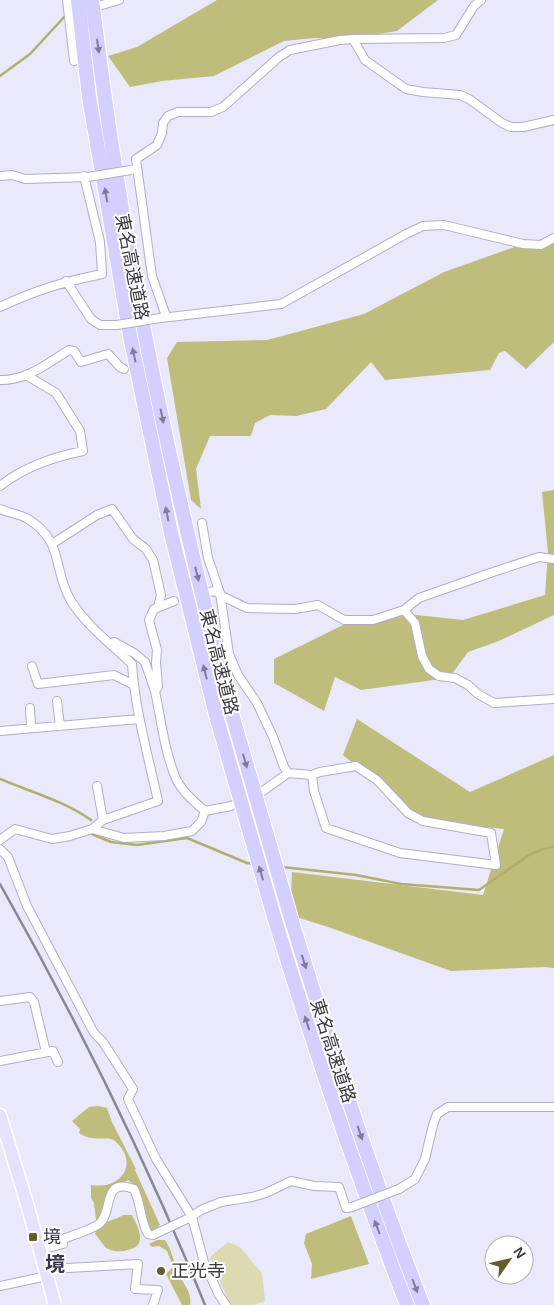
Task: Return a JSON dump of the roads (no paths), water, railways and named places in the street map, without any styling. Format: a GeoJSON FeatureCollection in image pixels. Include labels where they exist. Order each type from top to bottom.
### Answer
{"type":"FeatureCollection","features":[{"type":"Feature","properties":{"kind":"highway","name":"東名高速道路"},"geometry":{"type":"LineString","coordinates":[[92,0],[116,179],[146,344],[186,528],[232,714],[315,997],[377,1184],[422,1305]]}},
{"type":"Feature","properties":{"kind":"highway","name":"東名高速道路"},"geometry":{"type":"LineString","coordinates":[[71,7],[89,96],[131,341],[171,533],[217,719],[275,920],[330,1093],[363,1190],[407,1305]]}},
{"type":"Feature","properties":{"kind":"main road"},"geometry":{"type":"LineString","coordinates":[[0,1115],[40,1250],[54,1305]]}},
{"type":"Feature","properties":{"kind":"street"},"geometry":{"type":"LineString","coordinates":[[74,61],[71,7],[84,10],[119,0]]}},
{"type":"Feature","properties":{"kind":"street"},"geometry":{"type":"LineString","coordinates":[[162,317],[152,276],[134,169],[136,159],[157,145],[162,133],[163,122],[168,116],[178,112],[211,112],[223,107],[279,57],[290,50],[340,40],[444,38],[456,35],[474,6],[482,0]]}},
{"type":"Feature","properties":{"kind":"street"},"geometry":{"type":"LineString","coordinates":[[353,39],[365,60],[406,89],[460,95],[511,127],[523,127],[554,120]]}},
{"type":"Feature","properties":{"kind":"street"},"geometry":{"type":"LineString","coordinates":[[0,176],[12,175],[25,179],[86,176],[134,169]]}},
{"type":"Feature","properties":{"kind":"street"},"geometry":{"type":"LineString","coordinates":[[0,307],[29,293],[66,281],[102,274],[100,242],[86,176]]}},
{"type":"Feature","properties":{"kind":"street"},"geometry":{"type":"LineString","coordinates":[[66,281],[91,318],[100,325],[117,325],[162,317],[282,304],[423,226],[444,225],[523,244],[541,245],[554,238]]}},
{"type":"Feature","properties":{"kind":"street"},"geometry":{"type":"LineString","coordinates":[[0,380],[9,380],[26,375],[69,350],[74,351],[81,362],[108,354],[124,369]]}},
{"type":"Feature","properties":{"kind":"street"},"geometry":{"type":"LineString","coordinates":[[0,486],[16,473],[68,454],[83,451],[80,431],[56,393],[26,375]]}},
{"type":"Feature","properties":{"kind":"street"},"geometry":{"type":"LineString","coordinates":[[0,509],[26,518],[37,525],[50,538],[58,560],[62,582],[71,600],[96,631],[132,664],[139,718],[158,800],[103,820],[92,829],[70,836],[52,839],[16,829],[0,840]]}},
{"type":"Feature","properties":{"kind":"street"},"geometry":{"type":"LineString","coordinates":[[52,544],[97,515],[112,509],[133,539],[146,549],[153,560],[161,594],[158,608]]}},
{"type":"Feature","properties":{"kind":"street"},"geometry":{"type":"LineString","coordinates":[[202,523],[208,558],[220,593],[229,654],[238,675],[257,703],[274,737],[284,767],[288,773]]}},
{"type":"Feature","properties":{"kind":"street"},"geometry":{"type":"LineString","coordinates":[[209,592],[215,591],[220,593],[224,597],[247,608],[295,609],[318,606],[344,620],[373,620],[404,610],[418,598],[496,571],[539,557],[554,559]]}},
{"type":"Feature","properties":{"kind":"street"},"geometry":{"type":"LineString","coordinates":[[155,691],[158,688],[156,663],[158,650],[149,620],[154,609],[174,601]]}},
{"type":"Feature","properties":{"kind":"street"},"geometry":{"type":"LineString","coordinates":[[404,610],[415,623],[422,656],[429,669],[439,676],[455,678],[494,703],[554,699]]}},
{"type":"Feature","properties":{"kind":"street"},"geometry":{"type":"LineString","coordinates":[[110,643],[114,642],[134,653],[145,662],[155,691],[163,734],[175,776],[196,804],[206,811],[231,806],[263,791],[288,773],[312,775],[356,766],[377,780],[413,817],[423,821],[491,833],[496,865],[400,853],[326,828],[314,791],[312,775]]}},
{"type":"Feature","properties":{"kind":"street"},"geometry":{"type":"LineString","coordinates":[[32,666],[38,684],[114,675],[134,685]]}},
{"type":"Feature","properties":{"kind":"street"},"geometry":{"type":"LineString","coordinates":[[57,701],[60,726]]}},
{"type":"Feature","properties":{"kind":"street"},"geometry":{"type":"LineString","coordinates":[[30,708],[31,728]]}},
{"type":"Feature","properties":{"kind":"street"},"geometry":{"type":"LineString","coordinates":[[0,731],[139,718]]}},
{"type":"Feature","properties":{"kind":"street"},"geometry":{"type":"LineString","coordinates":[[97,786],[103,820]]}},
{"type":"Feature","properties":{"kind":"street"},"geometry":{"type":"LineString","coordinates":[[92,829],[124,838],[164,836],[192,831],[201,822],[206,811]]}},
{"type":"Feature","properties":{"kind":"street"},"geometry":{"type":"LineString","coordinates":[[0,849],[8,857],[27,906],[94,1032],[103,1042],[133,1089],[128,1099],[156,1158],[190,1218],[204,1262],[219,1295],[226,1305]]}},
{"type":"Feature","properties":{"kind":"street"},"geometry":{"type":"LineString","coordinates":[[0,1001],[30,998],[34,1002],[46,1052]]}},
{"type":"Feature","properties":{"kind":"street"},"geometry":{"type":"LineString","coordinates":[[0,1061],[53,1051],[58,1062]]}},
{"type":"Feature","properties":{"kind":"street"},"geometry":{"type":"LineString","coordinates":[[40,1250],[63,1242],[100,1223],[105,1215],[109,1195],[118,1188],[126,1186],[134,1189],[138,1198],[143,1225],[148,1234],[153,1234],[190,1218],[201,1210],[220,1202],[266,1193],[291,1180],[314,1186],[340,1187],[346,1208],[352,1207],[399,1189],[416,1179],[425,1159],[433,1125],[438,1114],[448,1107],[554,1107]]}},
{"type":"Feature","properties":{"kind":"street"},"geometry":{"type":"LineString","coordinates":[[68,1268],[138,1264],[135,1289],[158,1290],[154,1305]]}},
{"type":"Feature","properties":{"kind":"street"},"geometry":{"type":"LineString","coordinates":[[0,1286],[47,1276]]}},
{"type":"Feature","properties":{"kind":"waterway"},"geometry":{"type":"LineString","coordinates":[[0,76],[30,54],[66,15]]}},
{"type":"Feature","properties":{"kind":"waterway"},"geometry":{"type":"LineString","coordinates":[[0,779],[59,802],[91,820]]}},
{"type":"Feature","properties":{"kind":"waterway"},"geometry":{"type":"LineString","coordinates":[[92,834],[111,842],[137,845],[187,838],[247,863],[254,864]]}},
{"type":"Feature","properties":{"kind":"waterway"},"geometry":{"type":"LineString","coordinates":[[282,867],[356,875],[401,884],[479,890],[529,855],[554,847]]}},
{"type":"Feature","properties":{"kind":"railway"},"geometry":{"type":"LineString","coordinates":[[0,884],[56,987],[135,1144],[205,1305]]}},
{"type":"Feature","properties":{"kind":"place","name":"境"},"geometry":{"type":"Point","coordinates":[33,1237]}},
{"type":"Feature","properties":{"kind":"place","name":"正光寺"},"geometry":{"type":"Point","coordinates":[161,1271]}},
{"type":"Feature","properties":{"kind":"district","name":"境"},"geometry":{"type":"Point","coordinates":[55,1264]}}]}
